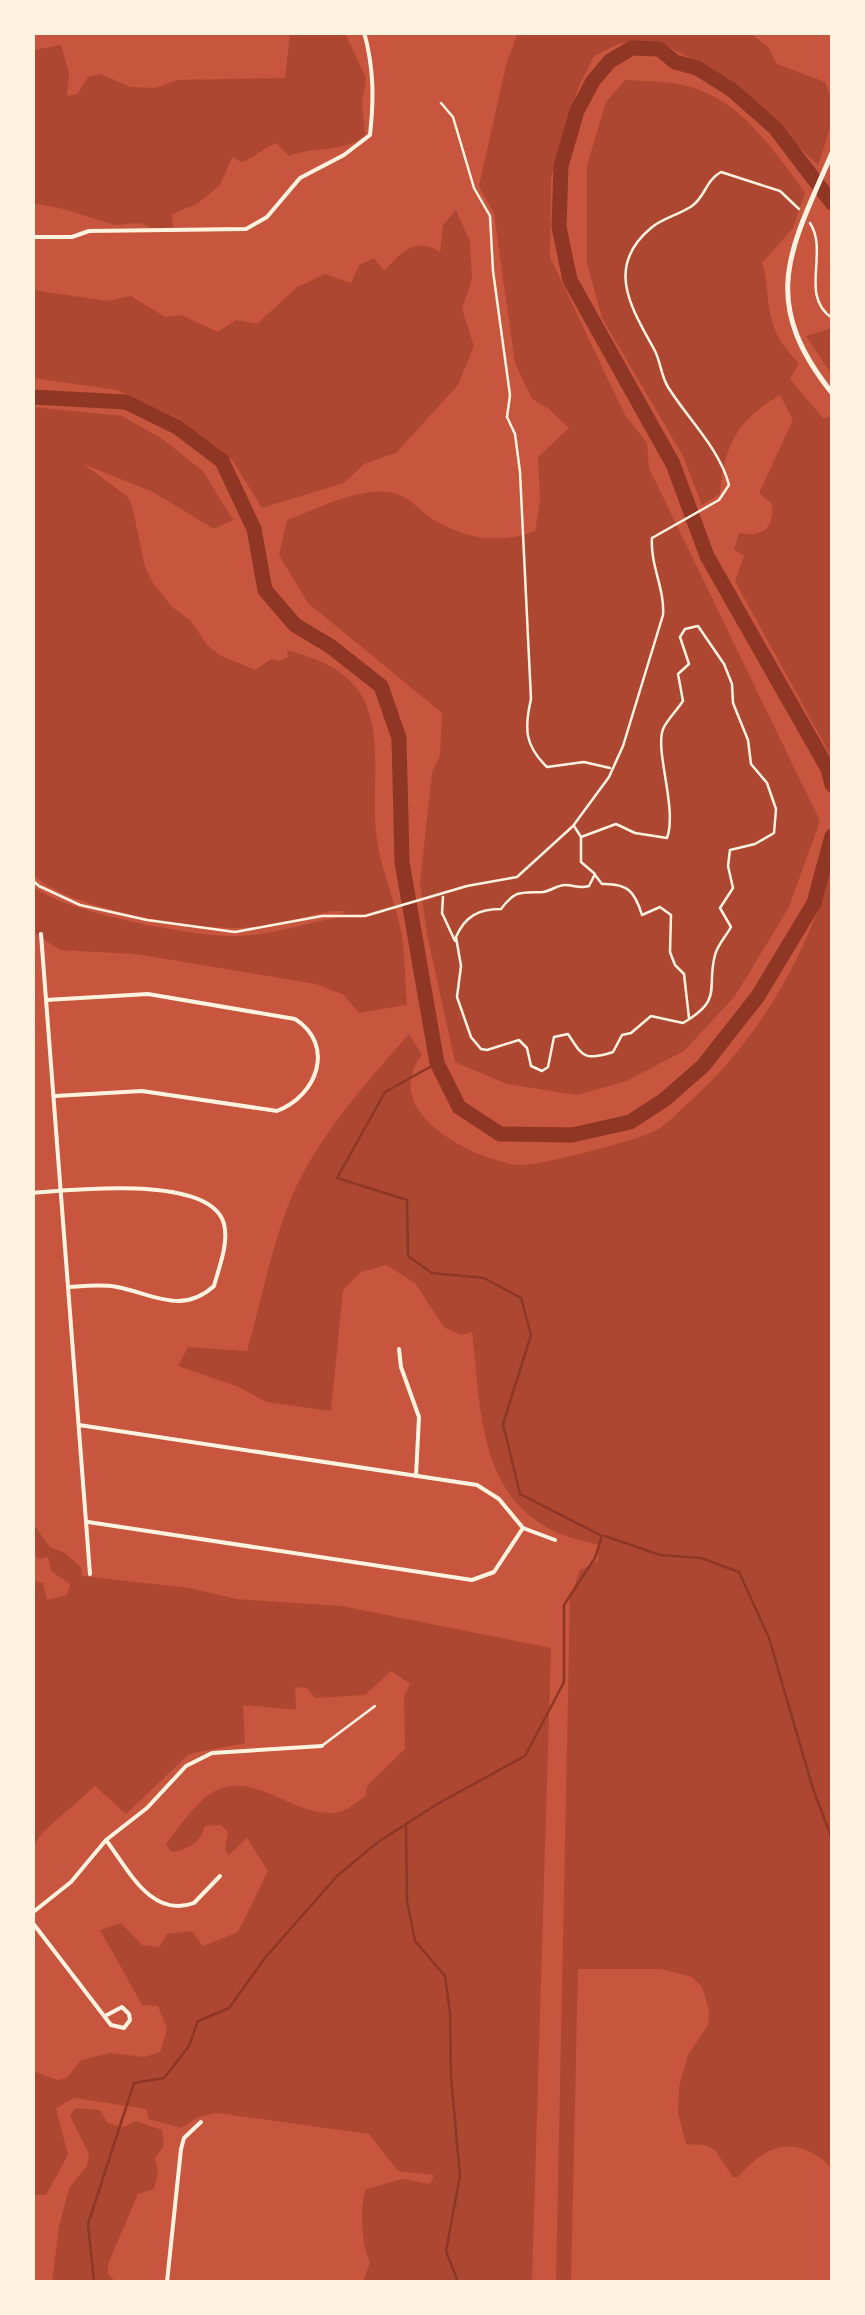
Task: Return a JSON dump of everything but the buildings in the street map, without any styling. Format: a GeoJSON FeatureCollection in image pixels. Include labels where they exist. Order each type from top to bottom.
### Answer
{"type":"FeatureCollection","features":[{"type":"Feature","properties":{"kind":"street"},"geometry":{"type":"LineString","coordinates":[[32,237],[72,237],[104,230],[246,229],[267,217],[300,178],[344,155],[370,135],[374,102],[372,62],[364,32]]}},
{"type":"Feature","properties":{"kind":"street"},"geometry":{"type":"LineString","coordinates":[[832,153],[792,245],[787,290],[792,326],[809,363],[832,393]]}},
{"type":"Feature","properties":{"kind":"street"},"geometry":{"type":"LineString","coordinates":[[41,934],[90,1574]]}},
{"type":"Feature","properties":{"kind":"street"},"geometry":{"type":"LineString","coordinates":[[46,1000],[148,994],[295,1020],[308,1028],[316,1040],[317,1069],[303,1094],[277,1111],[142,1091],[54,1096]]}},
{"type":"Feature","properties":{"kind":"street"},"geometry":{"type":"LineString","coordinates":[[32,1193],[119,1187],[197,1198],[218,1210],[226,1235],[214,1286],[193,1300],[169,1302],[96,1285],[68,1288]]}},
{"type":"Feature","properties":{"kind":"street"},"geometry":{"type":"LineString","coordinates":[[399,1349],[401,1367],[419,1417],[416,1476]]}},
{"type":"Feature","properties":{"kind":"street"},"geometry":{"type":"LineString","coordinates":[[79,1425],[477,1485],[489,1490],[523,1528],[555,1540]]}},
{"type":"Feature","properties":{"kind":"street"},"geometry":{"type":"LineString","coordinates":[[86,1522],[472,1580],[494,1572],[523,1528]]}},
{"type":"Feature","properties":{"kind":"street"},"geometry":{"type":"LineString","coordinates":[[32,1913],[71,1882],[106,1840],[148,1808],[196,1759],[212,1753],[322,1746]]}},
{"type":"Feature","properties":{"kind":"street"},"geometry":{"type":"LineString","coordinates":[[106,1840],[149,1896],[166,1906],[194,1904],[220,1876]]}},
{"type":"Feature","properties":{"kind":"street"},"geometry":{"type":"LineString","coordinates":[[32,1922],[105,2016],[117,2028],[127,2026],[130,2020],[122,2008],[105,2016]]}},
{"type":"Feature","properties":{"kind":"street"},"geometry":{"type":"LineString","coordinates":[[167,2282],[181,2150],[184,2138],[201,2122]]}},
{"type":"Feature","properties":{"kind":"lane"},"geometry":{"type":"LineString","coordinates":[[322,1746],[375,1706]]}},
{"type":"Feature","properties":{"kind":"path"},"geometry":{"type":"LineString","coordinates":[[442,102],[453,117],[474,188],[490,221],[510,395],[507,417],[515,434],[520,472],[531,699],[524,727],[531,752],[547,768],[584,762],[613,769]]}},
{"type":"Feature","properties":{"kind":"path"},"geometry":{"type":"LineString","coordinates":[[32,880],[59,896],[107,912],[235,932],[322,916],[378,913],[467,886],[517,876],[574,826],[613,769],[664,615],[651,550],[654,534],[708,506],[725,493],[728,485],[664,380],[659,358],[630,303],[624,273],[632,253],[652,227],[696,203],[715,175],[730,172],[790,197],[813,227],[818,236],[816,296],[832,318]]}},
{"type":"Feature","properties":{"kind":"path"},"geometry":{"type":"LineString","coordinates":[[443,896],[442,913],[462,966],[457,997],[471,1037],[481,1049],[519,1040],[524,1042],[531,1066],[542,1071],[548,1067],[554,1037],[559,1034],[568,1034],[580,1053],[602,1056],[612,1052],[622,1035],[631,1033],[651,1016],[675,1023],[689,1020],[714,993],[715,955],[731,928],[720,908],[733,888],[728,866],[730,850],[774,834],[776,808],[768,783],[751,764],[748,740],[733,703],[732,684],[724,664],[698,626],[685,628],[680,638],[688,664],[678,674],[683,701],[662,730],[672,824],[667,838],[634,834],[616,824],[582,837]]}},
{"type":"Feature","properties":{"kind":"path"},"geometry":{"type":"LineString","coordinates":[[574,826],[582,837],[581,862],[602,884],[628,888],[636,896],[642,916],[660,906],[671,915],[670,952],[684,974],[689,1020]]}},
{"type":"Feature","properties":{"kind":"path"},"geometry":{"type":"LineString","coordinates":[[455,942],[461,924],[482,910],[501,909],[509,898],[526,890],[548,892],[564,885],[589,886],[594,874]]}},
{"type":"Feature","properties":{"kind":"shaded area"},"geometry":{"type":"Polygon","coordinates":[[[32,33],[34,50],[61,45],[69,74],[67,96],[77,94],[88,77],[100,74],[130,87],[156,88],[177,80],[285,78],[290,33],[345,33],[366,78],[362,103],[365,135],[339,147],[289,156],[276,143],[241,162],[232,157],[220,185],[197,204],[172,214],[173,227],[114,225],[33,203],[32,33]]]}},
{"type":"Feature","properties":{"kind":"shaded area"},"geometry":{"type":"Polygon","coordinates":[[[518,33],[750,33],[768,47],[777,64],[825,82],[831,103],[830,123],[818,165],[736,85],[701,63],[658,42],[621,43],[594,56],[578,88],[551,178],[550,257],[625,415],[647,443],[649,468],[820,821],[789,907],[735,996],[684,1051],[626,1081],[577,1095],[507,1084],[455,1062],[420,883],[432,773],[440,755],[442,713],[308,603],[279,555],[287,520],[342,498],[372,492],[400,495],[431,518],[469,535],[495,539],[535,531],[540,502],[538,457],[569,428],[532,399],[515,363],[494,214],[479,186],[507,61],[518,33]]]}},
{"type":"Feature","properties":{"kind":"shaded area"},"geometry":{"type":"Polygon","coordinates":[[[625,80],[672,83],[715,97],[765,140],[805,193],[793,228],[762,263],[774,327],[799,364],[790,379],[823,418],[832,417],[832,758],[735,581],[744,556],[734,549],[739,533],[761,532],[771,520],[772,504],[759,493],[793,420],[780,395],[743,424],[725,461],[720,494],[702,505],[683,456],[602,318],[587,263],[587,165],[606,102],[625,80]]]}},
{"type":"Feature","properties":{"kind":"shaded area"},"geometry":{"type":"Polygon","coordinates":[[[456,210],[470,242],[472,279],[462,309],[474,346],[458,385],[396,453],[364,464],[344,483],[262,508],[233,461],[179,419],[117,390],[33,378],[33,290],[107,301],[131,296],[165,317],[181,315],[218,332],[236,320],[257,324],[297,287],[325,274],[351,283],[359,265],[374,258],[384,271],[409,248],[431,247],[440,252],[443,225],[456,210]]]}},
{"type":"Feature","properties":{"kind":"shaded area"},"geometry":{"type":"Polygon","coordinates":[[[832,328],[832,375],[806,336],[832,328]]]}},
{"type":"Feature","properties":{"kind":"shaded area"},"geometry":{"type":"Polygon","coordinates":[[[33,407],[122,416],[161,438],[203,471],[233,520],[214,529],[151,491],[83,464],[127,496],[145,567],[153,583],[172,607],[190,620],[208,646],[255,670],[271,659],[288,657],[287,650],[335,669],[358,690],[372,722],[376,832],[402,936],[407,1005],[359,1013],[344,995],[316,984],[135,954],[60,950],[33,932],[32,886],[100,914],[215,935],[272,932],[335,918],[346,911],[252,927],[193,925],[100,907],[49,886],[33,874],[33,407]]]}},
{"type":"Feature","properties":{"kind":"shaded area"},"geometry":{"type":"Polygon","coordinates":[[[832,866],[832,2168],[807,2150],[783,2147],[760,2156],[738,2177],[733,2177],[715,2150],[686,2144],[678,2113],[679,2087],[688,2055],[708,2025],[709,2010],[702,1987],[692,1977],[661,1969],[578,1969],[571,2282],[556,2282],[570,1598],[580,1570],[598,1561],[599,1545],[554,1531],[529,1515],[510,1495],[488,1445],[472,1332],[461,1335],[444,1327],[415,1283],[386,1265],[361,1272],[343,1290],[331,1411],[266,1402],[239,1387],[178,1366],[188,1347],[247,1351],[279,1232],[303,1174],[344,1111],[409,1034],[422,1055],[412,1076],[412,1095],[420,1113],[435,1128],[476,1153],[498,1161],[527,1164],[647,1134],[665,1125],[711,1081],[757,1026],[794,965],[832,866]]]}},
{"type":"Feature","properties":{"kind":"shaded area"},"geometry":{"type":"Polygon","coordinates":[[[33,1524],[50,1547],[65,1553],[81,1567],[82,1576],[189,1588],[237,1599],[342,1606],[551,1648],[532,2282],[363,2282],[370,2262],[362,2226],[366,2189],[403,2179],[430,2184],[434,2175],[398,2171],[369,2134],[217,2113],[198,2117],[181,2128],[148,2119],[147,2109],[74,2098],[56,2108],[68,2155],[46,2195],[33,2195],[33,2071],[57,2080],[67,2078],[81,2060],[111,2053],[145,2057],[160,2052],[167,2029],[158,2006],[142,2005],[100,1930],[121,1923],[142,1945],[159,1947],[167,1934],[192,1931],[203,1946],[238,1932],[268,1871],[247,1838],[229,1855],[225,1850],[228,1832],[221,1825],[205,1826],[197,1841],[178,1851],[172,1852],[166,1845],[170,1838],[201,1801],[222,1788],[255,1789],[322,1813],[349,1807],[366,1796],[367,1786],[405,1749],[404,1697],[410,1684],[391,1671],[365,1695],[315,1698],[307,1688],[295,1687],[296,1709],[243,1706],[245,1743],[189,1754],[126,1814],[95,1786],[44,1831],[33,1846],[33,1581],[43,1583],[47,1600],[67,1595],[70,1584],[51,1571],[48,1557],[38,1559],[33,1550],[33,1524]]]}},
{"type":"Feature","properties":{"kind":"shaded area"},"geometry":{"type":"Polygon","coordinates":[[[75,2108],[100,2110],[108,2123],[123,2127],[136,2121],[162,2130],[164,2146],[155,2158],[158,2173],[154,2189],[138,2194],[108,2264],[108,2274],[116,2282],[52,2282],[69,2188],[87,2166],[89,2154],[70,2116],[75,2108]]]}},
{"type":"Feature","properties":{"kind":"waterway"},"geometry":{"type":"LineString","coordinates":[[832,203],[775,128],[732,90],[697,68],[675,62],[659,49],[632,48],[610,61],[593,81],[577,111],[561,166],[559,227],[570,280],[673,464],[707,556],[828,769],[832,785]]}},
{"type":"Feature","properties":{"kind":"waterway"},"geometry":{"type":"LineString","coordinates":[[32,397],[126,402],[177,427],[222,461],[254,529],[265,590],[295,625],[330,646],[381,686],[399,738],[402,862],[437,1063],[459,1107],[500,1134],[572,1135],[630,1122],[664,1100],[703,1066],[758,996],[814,903],[832,836]]}},
{"type":"Feature","properties":{"kind":"waterway"},"geometry":{"type":"LineString","coordinates":[[94,2282],[88,2224],[134,2083],[164,2078],[189,2046],[198,2021],[229,2008],[265,1958],[337,1876],[378,1842],[439,1803],[525,1756],[564,1682],[564,1605],[595,1558],[602,1536],[520,1494],[503,1424],[531,1335],[521,1298],[484,1278],[432,1273],[408,1256],[407,1200],[337,1178],[385,1092],[437,1063]]}},
{"type":"Feature","properties":{"kind":"waterway"},"geometry":{"type":"LineString","coordinates":[[605,1536],[660,1555],[701,1558],[739,1572],[769,1638],[813,1789],[832,1839]]}},
{"type":"Feature","properties":{"kind":"waterway"},"geometry":{"type":"LineString","coordinates":[[406,1825],[407,1901],[415,1941],[445,1976],[450,2013],[460,2176],[446,2251],[458,2282]]}}]}
